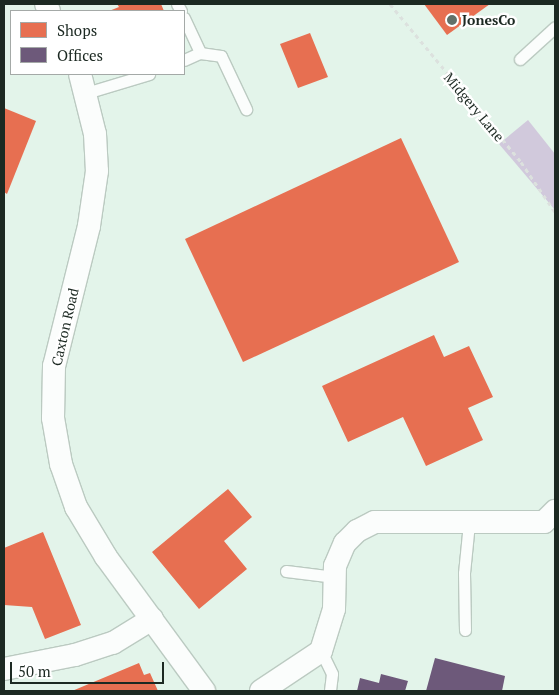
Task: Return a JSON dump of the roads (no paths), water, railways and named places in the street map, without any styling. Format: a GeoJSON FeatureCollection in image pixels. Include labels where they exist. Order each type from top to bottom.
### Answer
{"type":"FeatureCollection","features":[{"type":"Feature","properties":{"kind":"street","name":"Caxton Road"},"geometry":{"type":"LineString","coordinates":[[83,84],[95,134],[97,171],[89,226],[54,366],[53,418],[61,464],[76,507],[106,557],[204,691]]}},
{"type":"Feature","properties":{"kind":"street"},"geometry":{"type":"LineString","coordinates":[[261,691],[322,651],[334,609],[335,566],[345,543],[357,530],[375,522],[544,522],[555,510]]}},
{"type":"Feature","properties":{"kind":"street"},"geometry":{"type":"LineString","coordinates":[[4,669],[74,655],[113,643],[152,619]]}},
{"type":"Feature","properties":{"kind":"lane"},"geometry":{"type":"LineString","coordinates":[[185,20],[200,53]]}},
{"type":"Feature","properties":{"kind":"lane"},"geometry":{"type":"LineString","coordinates":[[520,59],[555,27]]}},
{"type":"Feature","properties":{"kind":"lane"},"geometry":{"type":"LineString","coordinates":[[185,60],[200,53],[220,56],[246,109]]}},
{"type":"Feature","properties":{"kind":"lane"},"geometry":{"type":"LineString","coordinates":[[83,84],[142,75]]}},
{"type":"Feature","properties":{"kind":"lane"},"geometry":{"type":"LineString","coordinates":[[465,630],[464,573],[469,523]]}},
{"type":"Feature","properties":{"kind":"lane"},"geometry":{"type":"LineString","coordinates":[[286,571],[335,578]]}},
{"type":"Feature","properties":{"kind":"lane"},"geometry":{"type":"LineString","coordinates":[[322,651],[332,674],[330,691]]}},
{"type":"Feature","properties":{"kind":"place","name":"JonesCo"},"geometry":{"type":"Point","coordinates":[452,20]}}]}
